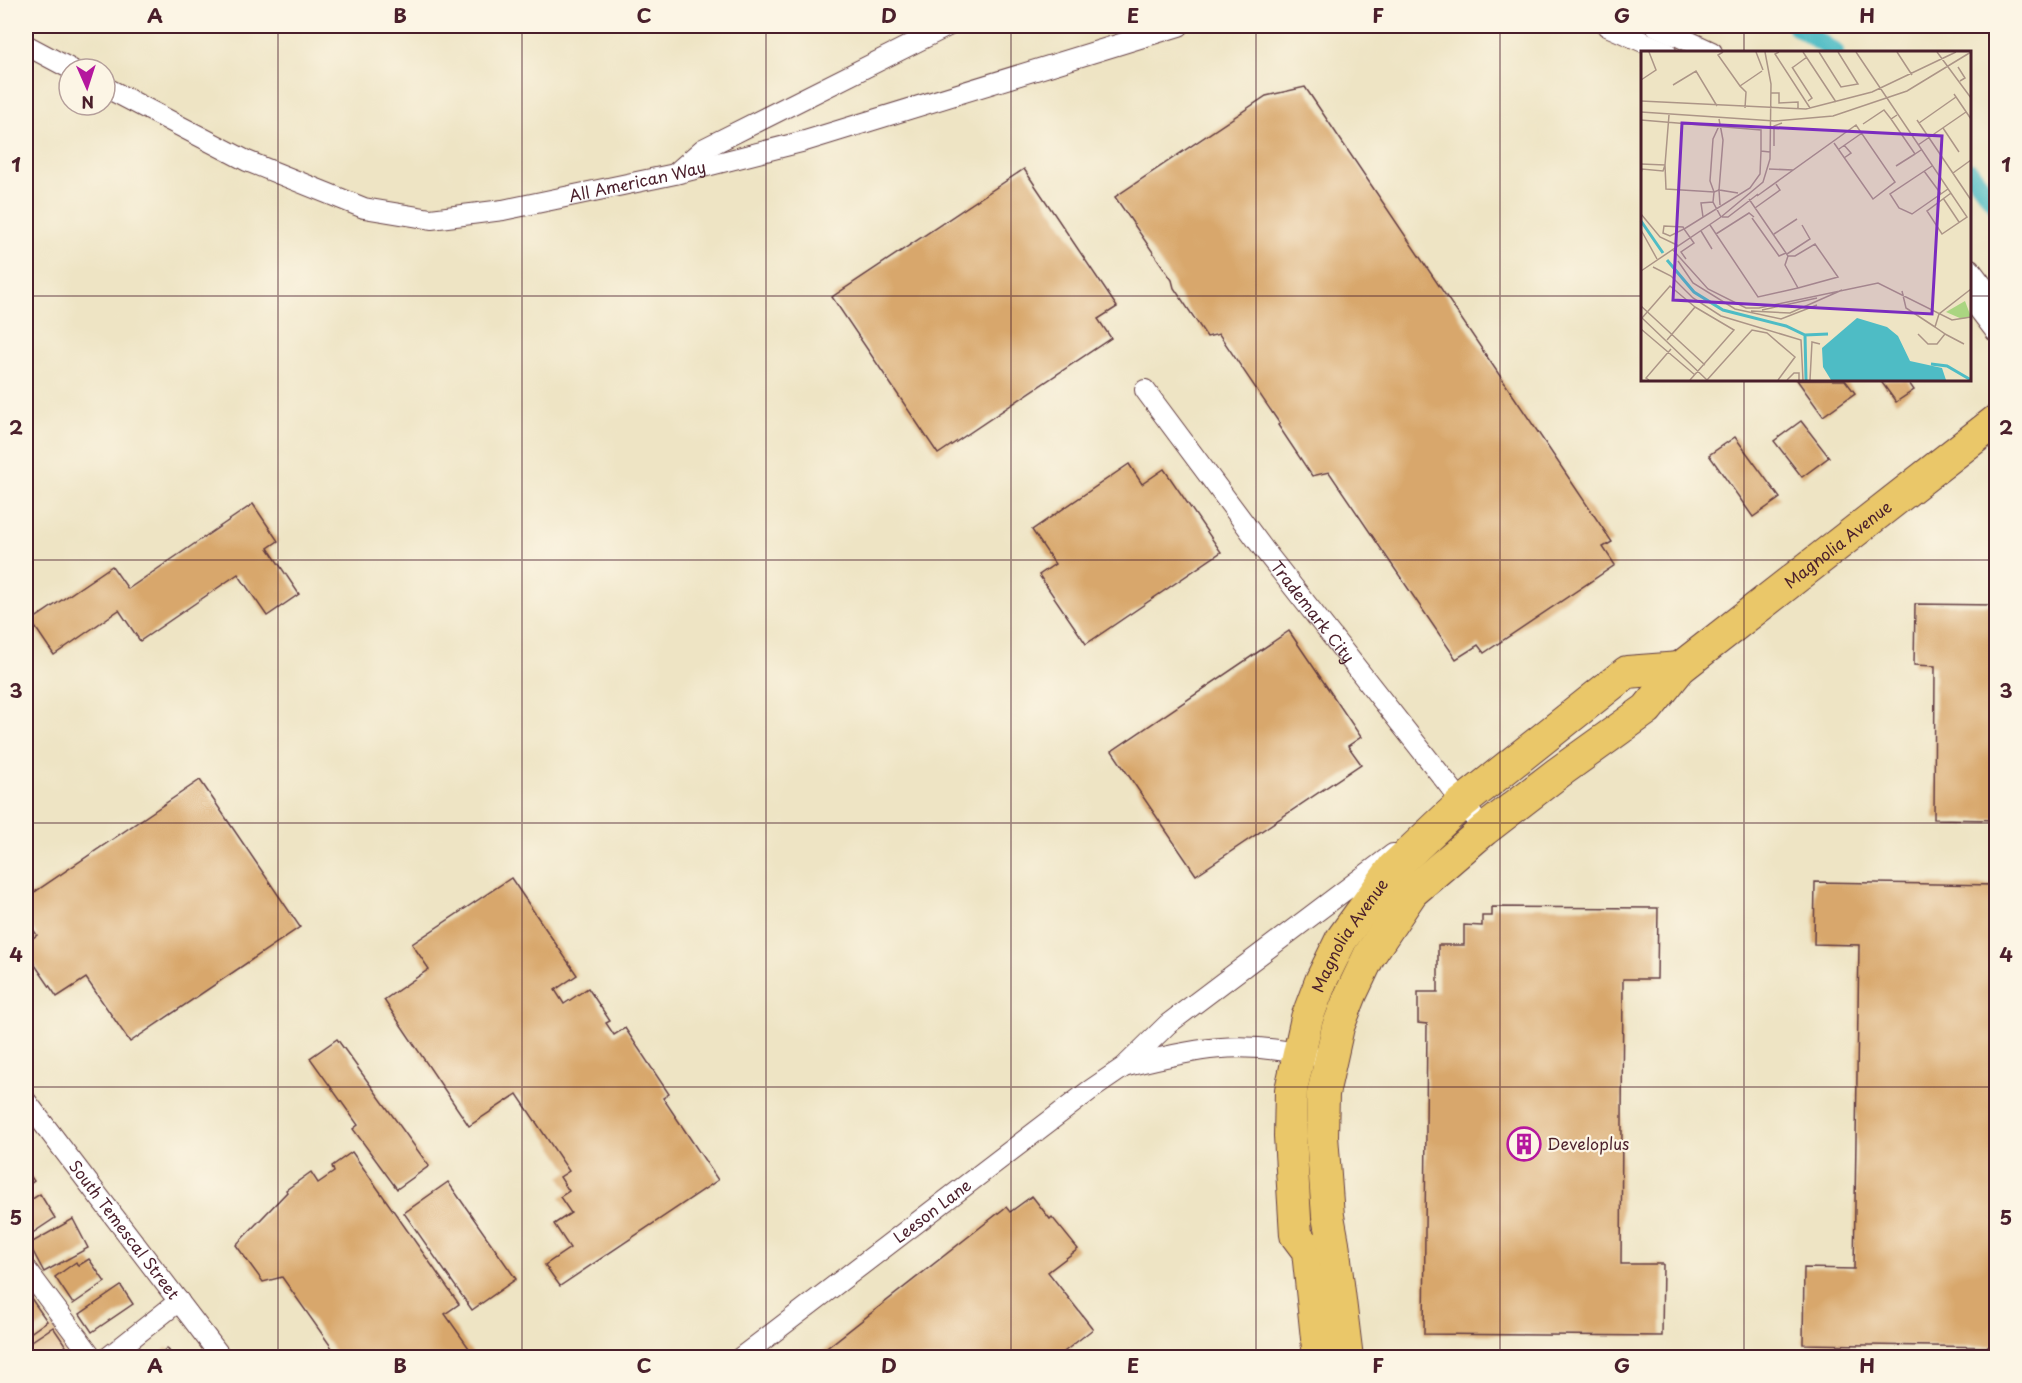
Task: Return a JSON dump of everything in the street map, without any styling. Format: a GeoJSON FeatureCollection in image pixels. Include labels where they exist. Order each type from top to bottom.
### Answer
{"type":"FeatureCollection","features":[{"type":"Feature","properties":{"kind":"main road","name":"Magnolia Avenue"},"geometry":{"type":"LineString","coordinates":[[1347,1358],[1324,1178],[1323,1094],[1338,1027],[1351,994],[1369,956],[1412,892],[1484,830],[1647,709],[1680,668],[1996,421]]}},
{"type":"Feature","properties":{"kind":"main road","name":"Magnolia Avenue"},"geometry":{"type":"LineString","coordinates":[[1319,1358],[1308,1251],[1296,1235],[1290,1137],[1291,1090],[1307,1018],[1341,940],[1393,868],[1462,803],[1627,672],[1680,668]]}},
{"type":"Feature","properties":{"kind":"main road"},"geometry":{"type":"LineString","coordinates":[[1296,1235],[1292,1256],[1305,1358]]}},
{"type":"Feature","properties":{"kind":"street"},"geometry":{"type":"LineString","coordinates":[[675,174],[703,149],[948,26]]}},
{"type":"Feature","properties":{"kind":"street","name":"All American Way"},"geometry":{"type":"LineString","coordinates":[[117,93],[247,161],[363,208],[431,219],[503,210],[675,174],[805,141],[1179,26]]}},
{"type":"Feature","properties":{"kind":"street"},"geometry":{"type":"LineString","coordinates":[[1607,26],[1664,51]]}},
{"type":"Feature","properties":{"kind":"street"},"geometry":{"type":"LineString","coordinates":[[1656,26],[1710,51]]}},
{"type":"Feature","properties":{"kind":"street"},"geometry":{"type":"LineString","coordinates":[[26,45],[57,62]]}},
{"type":"Feature","properties":{"kind":"street"},"geometry":{"type":"LineString","coordinates":[[1971,270],[1996,303]]}},
{"type":"Feature","properties":{"kind":"street"},"geometry":{"type":"LineString","coordinates":[[1971,299],[1996,332]]}},
{"type":"Feature","properties":{"kind":"street","name":"Trademark City"},"geometry":{"type":"LineString","coordinates":[[1145,390],[1265,551],[1484,830]]}},
{"type":"Feature","properties":{"kind":"street","name":"Leeson Lane"},"geometry":{"type":"LineString","coordinates":[[740,1358],[1089,1091],[1124,1067],[1168,1024],[1462,803]]}},
{"type":"Feature","properties":{"kind":"street","name":"Leeson Lane"},"geometry":{"type":"LineString","coordinates":[[1124,1067],[1207,1048],[1242,1046],[1277,1048],[1331,1060]]}},
{"type":"Feature","properties":{"kind":"street","name":"South Temescal Street"},"geometry":{"type":"LineString","coordinates":[[26,1101],[222,1358]]}},
{"type":"Feature","properties":{"kind":"street"},"geometry":{"type":"LineString","coordinates":[[26,1269],[93,1358]]}},
{"type":"Feature","properties":{"kind":"street"},"geometry":{"type":"LineString","coordinates":[[107,1358],[179,1301]]}},
{"type":"Feature","properties":{"kind":"building"},"geometry":{"type":"Polygon","coordinates":[[[1305,87],[1612,542],[1603,547],[1615,565],[1484,653],[1478,645],[1456,659],[1329,472],[1312,476],[1219,334],[1207,337],[1174,288],[1172,280],[1115,197],[1266,96],[1305,87]]]}},
{"type":"Feature","properties":{"kind":"building"},"geometry":{"type":"Polygon","coordinates":[[[1024,169],[1117,307],[1098,319],[1111,338],[938,454],[832,297],[1024,169]]]}},
{"type":"Feature","properties":{"kind":"building"},"geometry":{"type":"Polygon","coordinates":[[[1798,381],[1846,381],[1855,393],[1823,416],[1798,381]]]}},
{"type":"Feature","properties":{"kind":"building"},"geometry":{"type":"Polygon","coordinates":[[[1881,381],[1908,381],[1914,390],[1896,402],[1881,381]]]}},
{"type":"Feature","properties":{"kind":"building"},"geometry":{"type":"Polygon","coordinates":[[[1801,421],[1829,457],[1802,477],[1774,441],[1801,421]]]}},
{"type":"Feature","properties":{"kind":"building"},"geometry":{"type":"Polygon","coordinates":[[[1735,437],[1780,498],[1753,517],[1709,455],[1735,437]]]}},
{"type":"Feature","properties":{"kind":"building"},"geometry":{"type":"Polygon","coordinates":[[[1129,464],[1142,484],[1164,469],[1221,552],[1086,644],[1039,575],[1055,564],[1032,530],[1129,464]]]}},
{"type":"Feature","properties":{"kind":"building"},"geometry":{"type":"Polygon","coordinates":[[[253,504],[278,541],[268,548],[299,594],[267,616],[238,574],[140,641],[119,610],[54,655],[31,621],[112,566],[128,589],[253,504]]]}},
{"type":"Feature","properties":{"kind":"building"},"geometry":{"type":"Polygon","coordinates":[[[1915,604],[1996,605],[1996,820],[1934,819],[1935,666],[1914,665],[1915,604]]]}},
{"type":"Feature","properties":{"kind":"building"},"geometry":{"type":"Polygon","coordinates":[[[1289,631],[1361,737],[1348,746],[1361,764],[1196,875],[1112,751],[1289,631]]]}},
{"type":"Feature","properties":{"kind":"building"},"geometry":{"type":"Polygon","coordinates":[[[200,780],[300,927],[130,1042],[86,978],[57,997],[26,952],[26,943],[37,935],[26,919],[26,898],[200,780]]]}},
{"type":"Feature","properties":{"kind":"building"},"geometry":{"type":"Polygon","coordinates":[[[511,878],[577,975],[555,990],[564,1004],[588,988],[610,1021],[606,1023],[614,1035],[625,1028],[669,1094],[663,1098],[718,1180],[560,1286],[545,1265],[570,1248],[554,1224],[571,1213],[560,1197],[569,1191],[560,1177],[569,1171],[517,1094],[469,1126],[384,1000],[429,969],[412,944],[511,878]]]}},
{"type":"Feature","properties":{"kind":"building"},"geometry":{"type":"Polygon","coordinates":[[[1815,882],[1996,885],[1996,1347],[1803,1344],[1804,1268],[1854,1269],[1859,945],[1814,944],[1815,882]]]}},
{"type":"Feature","properties":{"kind":"building","name":"Developlus"},"geometry":{"type":"Polygon","coordinates":[[[1492,907],[1658,908],[1657,979],[1623,979],[1621,1264],[1663,1264],[1662,1336],[1424,1334],[1427,1024],[1418,1023],[1418,992],[1438,992],[1438,945],[1464,945],[1464,925],[1482,926],[1482,916],[1492,916],[1492,907]]]}},
{"type":"Feature","properties":{"kind":"building"},"geometry":{"type":"Polygon","coordinates":[[[337,1039],[429,1166],[397,1189],[353,1129],[358,1125],[310,1058],[337,1039]]]}},
{"type":"Feature","properties":{"kind":"building"},"geometry":{"type":"Polygon","coordinates":[[[352,1152],[459,1304],[445,1314],[476,1358],[339,1358],[282,1277],[263,1282],[236,1245],[287,1192],[286,1190],[311,1172],[318,1183],[334,1172],[332,1166],[352,1152]]]}},
{"type":"Feature","properties":{"kind":"building"},"geometry":{"type":"Polygon","coordinates":[[[26,1170],[34,1181],[26,1187],[26,1170]]]}},
{"type":"Feature","properties":{"kind":"building"},"geometry":{"type":"Polygon","coordinates":[[[448,1182],[516,1279],[472,1310],[404,1213],[448,1182]]]}},
{"type":"Feature","properties":{"kind":"building"},"geometry":{"type":"Polygon","coordinates":[[[40,1194],[55,1218],[31,1234],[26,1225],[26,1203],[40,1194]]]}},
{"type":"Feature","properties":{"kind":"building"},"geometry":{"type":"Polygon","coordinates":[[[1032,1196],[1078,1249],[1048,1272],[1093,1329],[1060,1355],[1063,1358],[820,1358],[818,1355],[1006,1207],[1010,1212],[1032,1196]]]}},
{"type":"Feature","properties":{"kind":"building"},"geometry":{"type":"Polygon","coordinates":[[[73,1219],[88,1248],[44,1272],[29,1244],[73,1219]]]}},
{"type":"Feature","properties":{"kind":"building"},"geometry":{"type":"Polygon","coordinates":[[[89,1259],[105,1282],[73,1304],[55,1277],[76,1262],[78,1266],[89,1259]]]}},
{"type":"Feature","properties":{"kind":"building"},"geometry":{"type":"Polygon","coordinates":[[[121,1286],[133,1304],[92,1332],[80,1314],[121,1286]]]}},
{"type":"Feature","properties":{"kind":"building"},"geometry":{"type":"Polygon","coordinates":[[[28,1294],[47,1321],[26,1336],[26,1296],[28,1294]]]}},
{"type":"Feature","properties":{"kind":"building"},"geometry":{"type":"Polygon","coordinates":[[[53,1327],[72,1355],[68,1358],[31,1358],[26,1345],[53,1327]]]}},
{"type":"Feature","properties":{"kind":"building"},"geometry":{"type":"Polygon","coordinates":[[[167,1348],[174,1358],[154,1358],[167,1348]]]}},
{"type":"Feature","properties":{"kind":"waterway"},"geometry":{"type":"LineString","coordinates":[[1795,26],[1833,51]]}},
{"type":"Feature","properties":{"kind":"waterway"},"geometry":{"type":"LineString","coordinates":[[1971,172],[1996,205]]}},
{"type":"Feature","properties":{"kind":"place","name":"Developlus"},"geometry":{"type":"Point","coordinates":[1524,1144]}}]}
